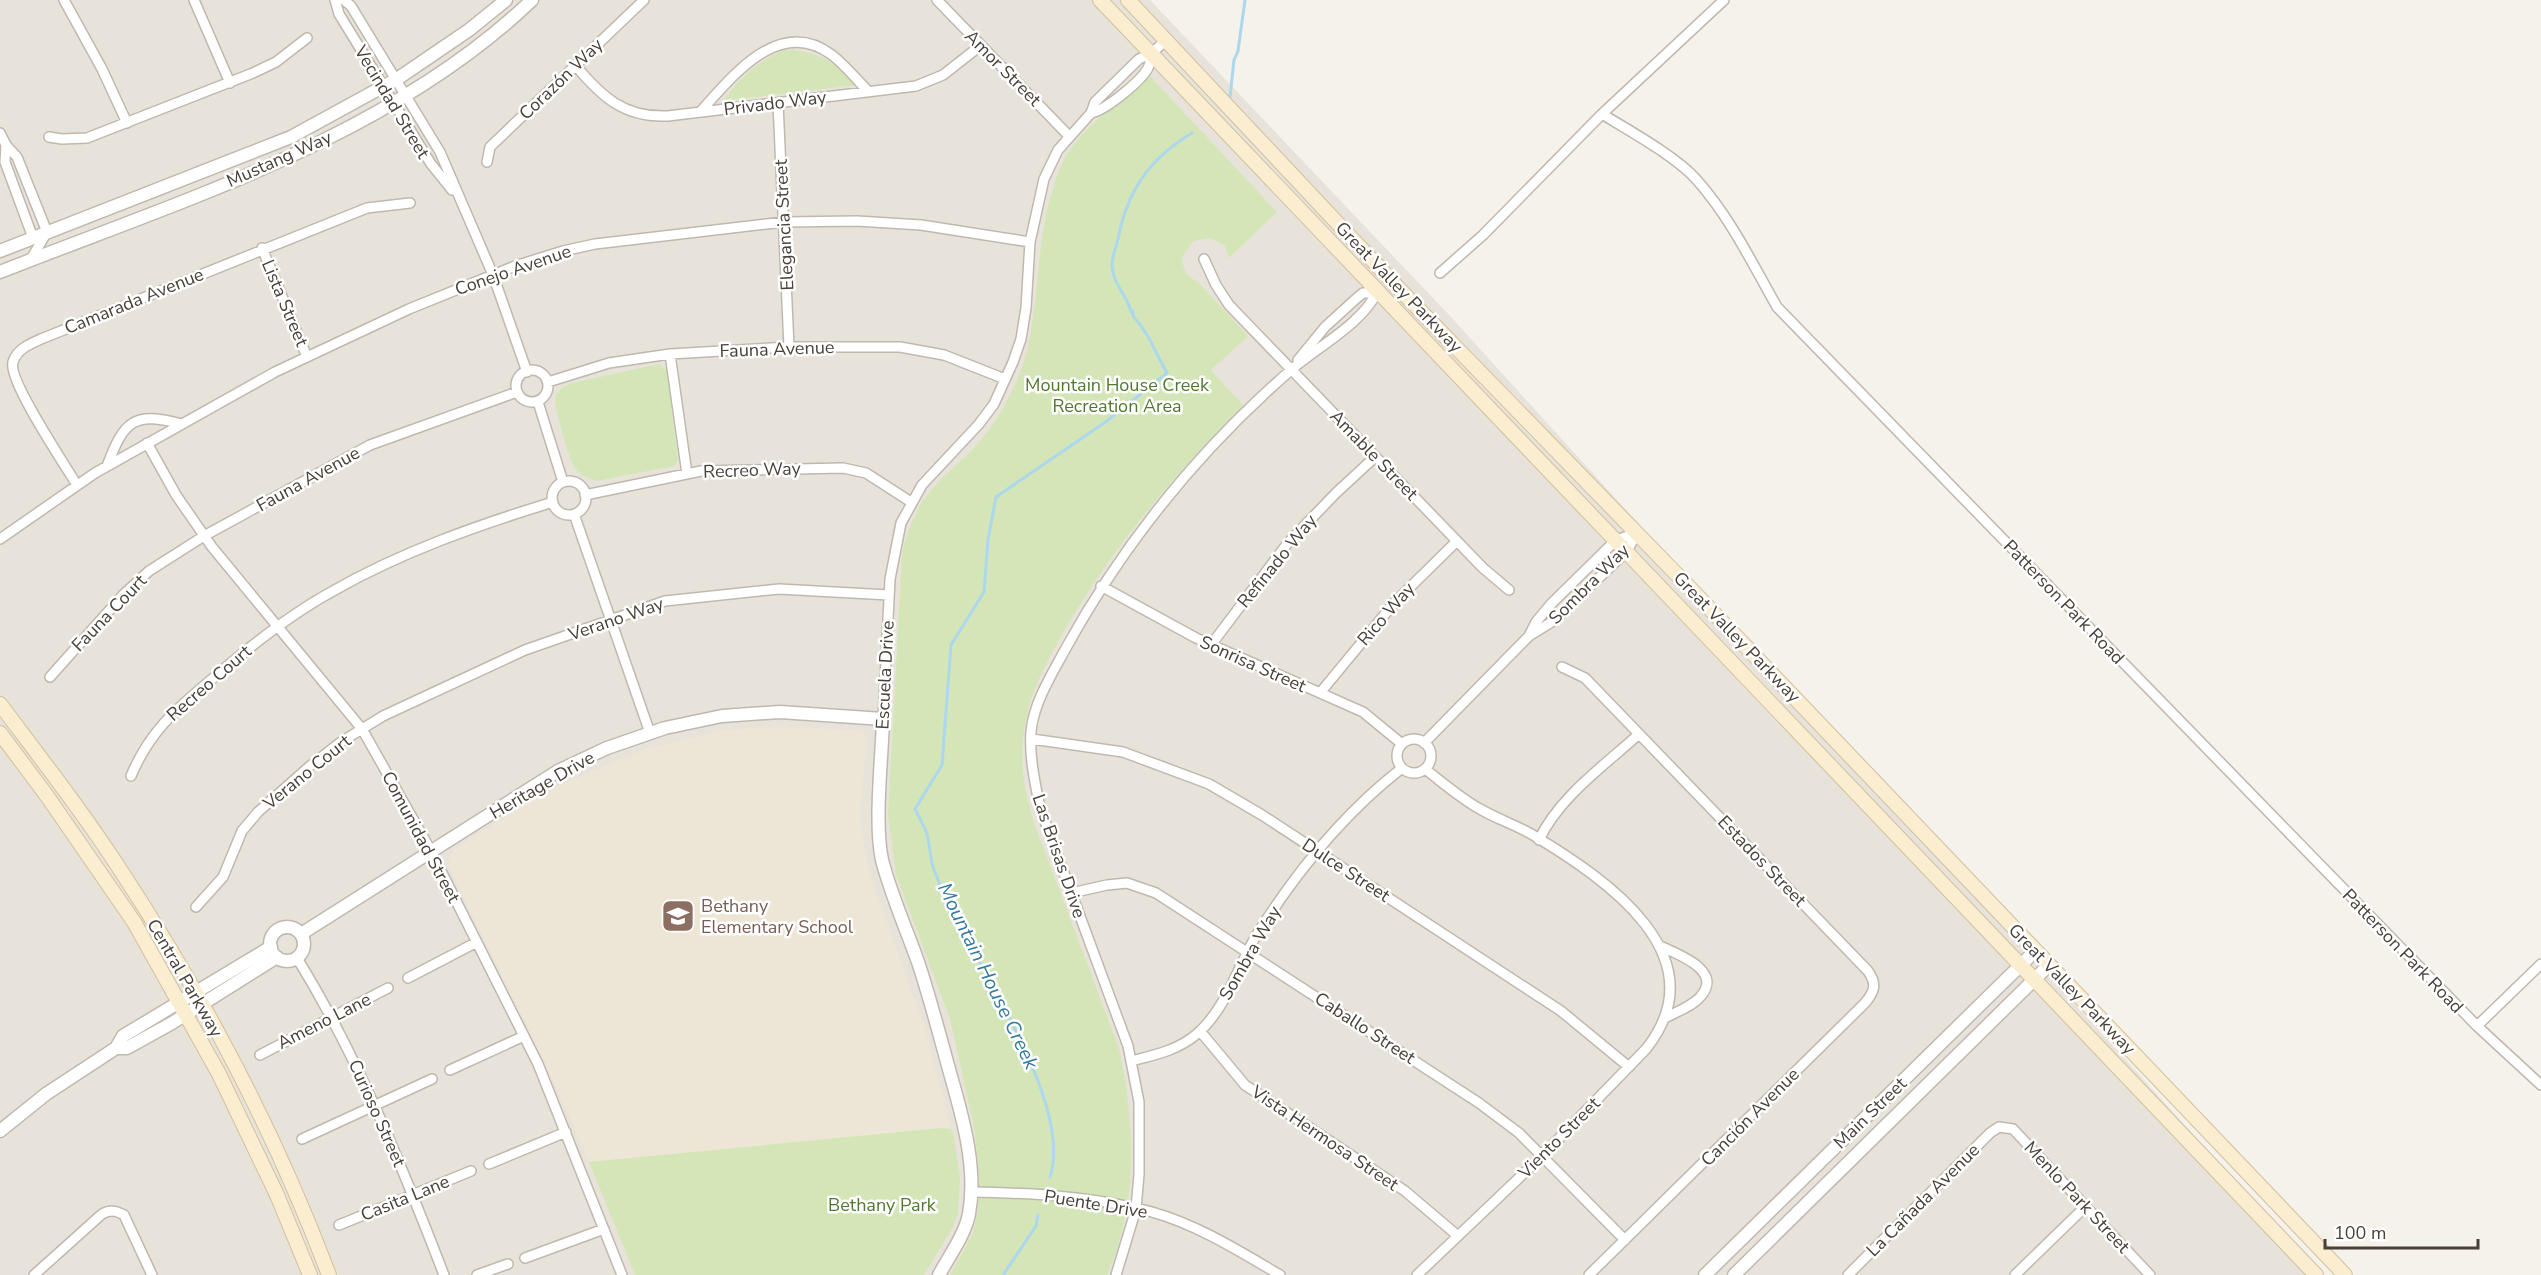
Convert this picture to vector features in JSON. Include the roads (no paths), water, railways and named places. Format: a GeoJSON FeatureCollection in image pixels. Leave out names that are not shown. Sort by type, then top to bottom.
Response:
{"type":"FeatureCollection","features":[{"type":"Feature","properties":{"kind":"main road","name":"Great Valley Parkway"},"geometry":{"type":"LineString","coordinates":[[1100,0],[2316,1275]]}},
{"type":"Feature","properties":{"kind":"main road","name":"Great Valley Parkway"},"geometry":{"type":"LineString","coordinates":[[1128,0],[1405,295],[1637,533],[2345,1275]]}},
{"type":"Feature","properties":{"kind":"main road"},"geometry":{"type":"LineString","coordinates":[[1377,291],[1386,290],[1405,295]]}},
{"type":"Feature","properties":{"kind":"main road","name":"Central Parkway"},"geometry":{"type":"LineString","coordinates":[[0,704],[61,785],[123,874],[202,1006],[235,1066],[293,1187],[328,1275]]}},
{"type":"Feature","properties":{"kind":"main road","name":"Central Parkway"},"geometry":{"type":"LineString","coordinates":[[0,733],[47,796],[134,922],[219,1074],[277,1195],[310,1275]]}},
{"type":"Feature","properties":{"kind":"street"},"geometry":{"type":"LineString","coordinates":[[64,0],[102,69],[127,123]]}},
{"type":"Feature","properties":{"kind":"street"},"geometry":{"type":"LineString","coordinates":[[194,0],[230,83]]}},
{"type":"Feature","properties":{"kind":"street","name":"Vecindad Street"},"geometry":{"type":"LineString","coordinates":[[335,0],[339,14],[431,165],[459,199]]}},
{"type":"Feature","properties":{"kind":"street","name":"Vecindad Street"},"geometry":{"type":"LineString","coordinates":[[344,0],[351,6],[440,152],[493,275],[526,372]]}},
{"type":"Feature","properties":{"kind":"street","name":"Mustang Way"},"geometry":{"type":"LineString","coordinates":[[0,251],[291,137],[397,79],[469,30],[506,0]]}},
{"type":"Feature","properties":{"kind":"street","name":"Mustang Way"},"geometry":{"type":"LineString","coordinates":[[0,272],[271,166],[319,144],[393,102],[460,59],[532,0]]}},
{"type":"Feature","properties":{"kind":"street","name":"Corazón Way"},"geometry":{"type":"LineString","coordinates":[[487,162],[490,147],[644,0]]}},
{"type":"Feature","properties":{"kind":"street","name":"Amor Street"},"geometry":{"type":"LineString","coordinates":[[937,0],[1069,136]]}},
{"type":"Feature","properties":{"kind":"street"},"geometry":{"type":"LineString","coordinates":[[1440,273],[1483,235],[1602,114],[1724,0]]}},
{"type":"Feature","properties":{"kind":"street"},"geometry":{"type":"LineString","coordinates":[[49,137],[87,138],[127,123],[230,83],[276,62],[307,38]]}},
{"type":"Feature","properties":{"kind":"street","name":"Escuela Drive"},"geometry":{"type":"LineString","coordinates":[[939,1275],[965,1228],[969,1213],[968,1141],[918,963],[890,888],[881,856],[883,719],[889,595],[894,551],[901,523],[911,502],[922,485],[979,424],[994,404],[1005,379],[1021,339],[1026,308],[1030,242],[1044,179],[1058,150],[1091,113],[1095,102],[1116,80],[1139,58],[1152,53],[1166,40]]}},
{"type":"Feature","properties":{"kind":"street"},"geometry":{"type":"LineString","coordinates":[[700,112],[750,60],[776,46],[787,43],[813,45],[824,50],[868,91]]}},
{"type":"Feature","properties":{"kind":"street","name":"Privado Way"},"geometry":{"type":"LineString","coordinates":[[575,65],[599,92],[611,101],[637,114],[654,117],[778,103],[933,81],[980,46]]}},
{"type":"Feature","properties":{"kind":"street","name":"Escuela Drive"},"geometry":{"type":"LineString","coordinates":[[1091,113],[1102,111],[1148,68],[1152,53]]}},
{"type":"Feature","properties":{"kind":"street","name":"Elegancia Street"},"geometry":{"type":"LineString","coordinates":[[778,103],[789,347]]}},
{"type":"Feature","properties":{"kind":"street","name":"Patterson Park Road"},"geometry":{"type":"LineString","coordinates":[[1602,114],[1650,144],[1695,178],[1730,224],[1777,307],[2477,1026],[2541,1085]]}},
{"type":"Feature","properties":{"kind":"street"},"geometry":{"type":"LineString","coordinates":[[0,133],[6,145],[17,157],[46,233],[31,260]]}},
{"type":"Feature","properties":{"kind":"street"},"geometry":{"type":"LineString","coordinates":[[6,145],[5,162],[33,238]]}},
{"type":"Feature","properties":{"kind":"street","name":"Camarada Avenue"},"geometry":{"type":"LineString","coordinates":[[77,485],[22,393],[12,372],[12,363],[17,353],[28,345],[367,207],[410,203]]}},
{"type":"Feature","properties":{"kind":"street","name":"Conejo Avenue"},"geometry":{"type":"LineString","coordinates":[[0,539],[107,466],[275,372],[409,309],[553,254],[595,244],[784,222],[857,221],[921,225],[1030,242]]}},
{"type":"Feature","properties":{"kind":"street","name":"Lista Street"},"geometry":{"type":"LineString","coordinates":[[262,249],[307,357]]}},
{"type":"Feature","properties":{"kind":"street","name":"Amable Street"},"geometry":{"type":"LineString","coordinates":[[1204,259],[1215,285],[1229,305],[1483,568],[1509,590]]}},
{"type":"Feature","properties":{"kind":"street","name":"Las Brisas Drive"},"geometry":{"type":"LineString","coordinates":[[1292,369],[1325,327],[1363,293],[1377,291]]}},
{"type":"Feature","properties":{"kind":"street","name":"Las Brisas Drive"},"geometry":{"type":"LineString","coordinates":[[1116,1275],[1136,1209],[1139,1174],[1139,1102],[1128,1046],[1040,808],[1033,776],[1032,740],[1035,713],[1047,683],[1101,586],[1160,506],[1210,447],[1292,369],[1340,332],[1372,303],[1377,291]]}},
{"type":"Feature","properties":{"kind":"street","name":"Fauna Avenue"},"geometry":{"type":"LineString","coordinates":[[548,382],[609,363],[670,354],[789,347],[900,347],[944,356],[1005,379]]}},
{"type":"Feature","properties":{"kind":"street"},"geometry":{"type":"LineString","coordinates":[[670,354],[687,474]]}},
{"type":"Feature","properties":{"kind":"street"},"geometry":{"type":"LineString","coordinates":[[526,372],[542,374],[548,382],[547,392],[538,402],[523,400],[517,392],[519,377],[526,372]]}},
{"type":"Feature","properties":{"kind":"street","name":"Fauna Avenue"},"geometry":{"type":"LineString","coordinates":[[204,536],[370,445],[517,392]]}},
{"type":"Feature","properties":{"kind":"street"},"geometry":{"type":"LineString","coordinates":[[538,402],[563,482]]}},
{"type":"Feature","properties":{"kind":"street"},"geometry":{"type":"LineString","coordinates":[[107,466],[118,437],[138,420],[156,417],[182,424]]}},
{"type":"Feature","properties":{"kind":"street","name":"Comunidad Street"},"geometry":{"type":"LineString","coordinates":[[147,443],[176,495],[204,536],[276,627],[362,729],[431,852],[538,1064],[622,1275]]}},
{"type":"Feature","properties":{"kind":"street","name":"Refinado Way"},"geometry":{"type":"LineString","coordinates":[[1211,645],[1287,544],[1336,493],[1375,458]]}},
{"type":"Feature","properties":{"kind":"street","name":"Recreo Way"},"geometry":{"type":"LineString","coordinates":[[585,495],[701,471],[843,468],[866,473],[911,502]]}},
{"type":"Feature","properties":{"kind":"street"},"geometry":{"type":"LineString","coordinates":[[563,482],[574,482],[583,489],[585,495],[585,504],[574,514],[564,514],[555,508],[553,502],[553,493],[563,482]]}},
{"type":"Feature","properties":{"kind":"street"},"geometry":{"type":"LineString","coordinates":[[276,627],[334,590],[407,555],[472,528],[553,502]]}},
{"type":"Feature","properties":{"kind":"street"},"geometry":{"type":"LineString","coordinates":[[574,514],[650,734]]}},
{"type":"Feature","properties":{"kind":"street","name":"Sombra Way"},"geometry":{"type":"LineString","coordinates":[[1529,636],[1536,622],[1551,604],[1616,540],[1637,533]]}},
{"type":"Feature","properties":{"kind":"street","name":"Sombra Way"},"geometry":{"type":"LineString","coordinates":[[1424,743],[1529,636],[1555,620],[1627,551],[1637,533]]}},
{"type":"Feature","properties":{"kind":"street","name":"Fauna Court"},"geometry":{"type":"LineString","coordinates":[[50,677],[123,595],[149,572],[204,536]]}},
{"type":"Feature","properties":{"kind":"street","name":"Rico Way"},"geometry":{"type":"LineString","coordinates":[[1320,693],[1395,602],[1457,541]]}},
{"type":"Feature","properties":{"kind":"street","name":"Sonrisa Street"},"geometry":{"type":"LineString","coordinates":[[1101,586],[1211,645],[1363,712],[1402,744]]}},
{"type":"Feature","properties":{"kind":"street","name":"Verano Way"},"geometry":{"type":"LineString","coordinates":[[362,729],[383,716],[525,650],[665,601],[779,589],[889,595]]}},
{"type":"Feature","properties":{"kind":"street","name":"Recreo Court"},"geometry":{"type":"LineString","coordinates":[[131,776],[141,753],[168,716],[276,627]]}},
{"type":"Feature","properties":{"kind":"street","name":"Estados Street"},"geometry":{"type":"LineString","coordinates":[[1562,667],[1585,678],[1868,971],[1875,981],[1874,993]]}},
{"type":"Feature","properties":{"kind":"street","name":"Heritage Drive"},"geometry":{"type":"LineString","coordinates":[[301,934],[558,771],[607,748],[650,734],[722,716],[780,712],[883,719]]}},
{"type":"Feature","properties":{"kind":"street","name":"Verano Court"},"geometry":{"type":"LineString","coordinates":[[196,907],[223,877],[242,831],[258,812],[310,766],[362,729]]}},
{"type":"Feature","properties":{"kind":"street"},"geometry":{"type":"LineString","coordinates":[[1539,840],[1554,814],[1640,734]]}},
{"type":"Feature","properties":{"kind":"street"},"geometry":{"type":"LineString","coordinates":[[1415,739],[1424,743],[1431,756],[1425,769],[1412,773],[1402,768],[1397,755],[1402,744],[1415,739]]}},
{"type":"Feature","properties":{"kind":"street","name":"Dulce Street"},"geometry":{"type":"LineString","coordinates":[[1032,740],[1123,752],[1200,780],[1262,815],[1561,1011],[1629,1067]]}},
{"type":"Feature","properties":{"kind":"street","name":"Sombra Way"},"geometry":{"type":"LineString","coordinates":[[1131,1061],[1174,1048],[1200,1031],[1216,1012],[1276,905],[1317,851],[1352,811],[1402,768]]}},
{"type":"Feature","properties":{"kind":"street"},"geometry":{"type":"LineString","coordinates":[[1425,769],[1479,809],[1539,840],[1589,872],[1633,909],[1660,946],[1695,962],[1706,977],[1706,986],[1701,997],[1665,1018]]}},
{"type":"Feature","properties":{"kind":"street","name":"Caballo Street"},"geometry":{"type":"LineString","coordinates":[[1071,893],[1127,883],[1156,893],[1479,1103],[1519,1133],[1625,1240]]}},
{"type":"Feature","properties":{"kind":"street"},"geometry":{"type":"LineString","coordinates":[[292,927],[301,934],[303,949],[297,958],[289,961],[274,952],[272,937],[280,928],[292,927]]}},
{"type":"Feature","properties":{"kind":"street"},"geometry":{"type":"LineString","coordinates":[[408,978],[477,942]]}},
{"type":"Feature","properties":{"kind":"street","name":"Viento Street"},"geometry":{"type":"LineString","coordinates":[[1417,1275],[1542,1156],[1659,1034],[1669,1007],[1672,981],[1660,946]]}},
{"type":"Feature","properties":{"kind":"street","name":"Main Street"},"geometry":{"type":"LineString","coordinates":[[1705,1275],[2035,951]]}},
{"type":"Feature","properties":{"kind":"street"},"geometry":{"type":"LineString","coordinates":[[0,1131],[46,1094],[116,1048],[123,1036],[274,952]]}},
{"type":"Feature","properties":{"kind":"street"},"geometry":{"type":"LineString","coordinates":[[116,1048],[127,1048],[202,1006],[274,952]]}},
{"type":"Feature","properties":{"kind":"street","name":"Curioso Street"},"geometry":{"type":"LineString","coordinates":[[297,958],[332,1017],[374,1105],[413,1194],[444,1275]]}},
{"type":"Feature","properties":{"kind":"street"},"geometry":{"type":"LineString","coordinates":[[2477,1026],[2541,964]]}},
{"type":"Feature","properties":{"kind":"street","name":"Main Street"},"geometry":{"type":"LineString","coordinates":[[1734,1275],[2049,966]]}},
{"type":"Feature","properties":{"kind":"street","name":"Ameno Lane"},"geometry":{"type":"LineString","coordinates":[[260,1054],[388,988]]}},
{"type":"Feature","properties":{"kind":"street","name":"Canción Avenue"},"geometry":{"type":"LineString","coordinates":[[1589,1275],[1874,993]]}},
{"type":"Feature","properties":{"kind":"street","name":"Vista Hermosa Street"},"geometry":{"type":"LineString","coordinates":[[1200,1031],[1245,1085],[1405,1191],[1434,1213],[1458,1236]]}},
{"type":"Feature","properties":{"kind":"street"},"geometry":{"type":"LineString","coordinates":[[450,1070],[524,1036]]}},
{"type":"Feature","properties":{"kind":"street"},"geometry":{"type":"LineString","coordinates":[[302,1139],[432,1079]]}},
{"type":"Feature","properties":{"kind":"street","name":"Menlo Park Street"},"geometry":{"type":"LineString","coordinates":[[1999,1127],[2013,1129],[2150,1275]]}},
{"type":"Feature","properties":{"kind":"street","name":"La Cañada Avenue"},"geometry":{"type":"LineString","coordinates":[[1854,1273],[1990,1133],[1999,1127]]}},
{"type":"Feature","properties":{"kind":"street"},"geometry":{"type":"LineString","coordinates":[[489,1164],[566,1132]]}},
{"type":"Feature","properties":{"kind":"street","name":"Casita Lane"},"geometry":{"type":"LineString","coordinates":[[339,1225],[471,1171]]}},
{"type":"Feature","properties":{"kind":"street","name":"Puente Drive"},"geometry":{"type":"LineString","coordinates":[[970,1192],[1095,1200],[1136,1209],[1191,1227],[1266,1271],[1280,1275]]}},
{"type":"Feature","properties":{"kind":"street"},"geometry":{"type":"LineString","coordinates":[[2015,1275],[2085,1207]]}},
{"type":"Feature","properties":{"kind":"street"},"geometry":{"type":"LineString","coordinates":[[34,1275],[109,1210],[124,1215],[152,1275]]}},
{"type":"Feature","properties":{"kind":"street"},"geometry":{"type":"LineString","coordinates":[[525,1258],[604,1229]]}},
{"type":"Feature","properties":{"kind":"street"},"geometry":{"type":"LineString","coordinates":[[477,1275],[508,1264]]}},
{"type":"Feature","properties":{"kind":"waterway","name":"Mountain House Creek"},"geometry":{"type":"LineString","coordinates":[[1230,97],[1245,0]]}},
{"type":"Feature","properties":{"kind":"waterway","name":"Mountain House Creek"},"geometry":{"type":"LineString","coordinates":[[1050,1177],[1054,1149],[1049,1116],[1038,1081],[1022,1044],[941,887],[933,866],[927,834],[915,809],[942,765],[951,645],[984,592],[988,540],[996,497],[1107,421],[1167,373],[1148,336],[1133,316],[1133,311],[1131,312],[1115,278],[1112,263],[1122,222],[1134,191],[1164,153],[1192,133]]}},
{"type":"Feature","properties":{"kind":"waterway","name":"Mountain House Creek"},"geometry":{"type":"LineString","coordinates":[[1003,1275],[1036,1226],[1038,1215]]}},
{"type":"Feature","properties":{"kind":"place","name":"Bethany Elementary School"},"geometry":{"type":"Point","coordinates":[678,916]}},
{"type":"Feature","properties":{"kind":"park label","name":"Mountain House Creek Recreation Area"},"geometry":{"type":"Point","coordinates":[1117,395]}},
{"type":"Feature","properties":{"kind":"park label","name":"Bethany Park"},"geometry":{"type":"Point","coordinates":[882,1205]}}]}
